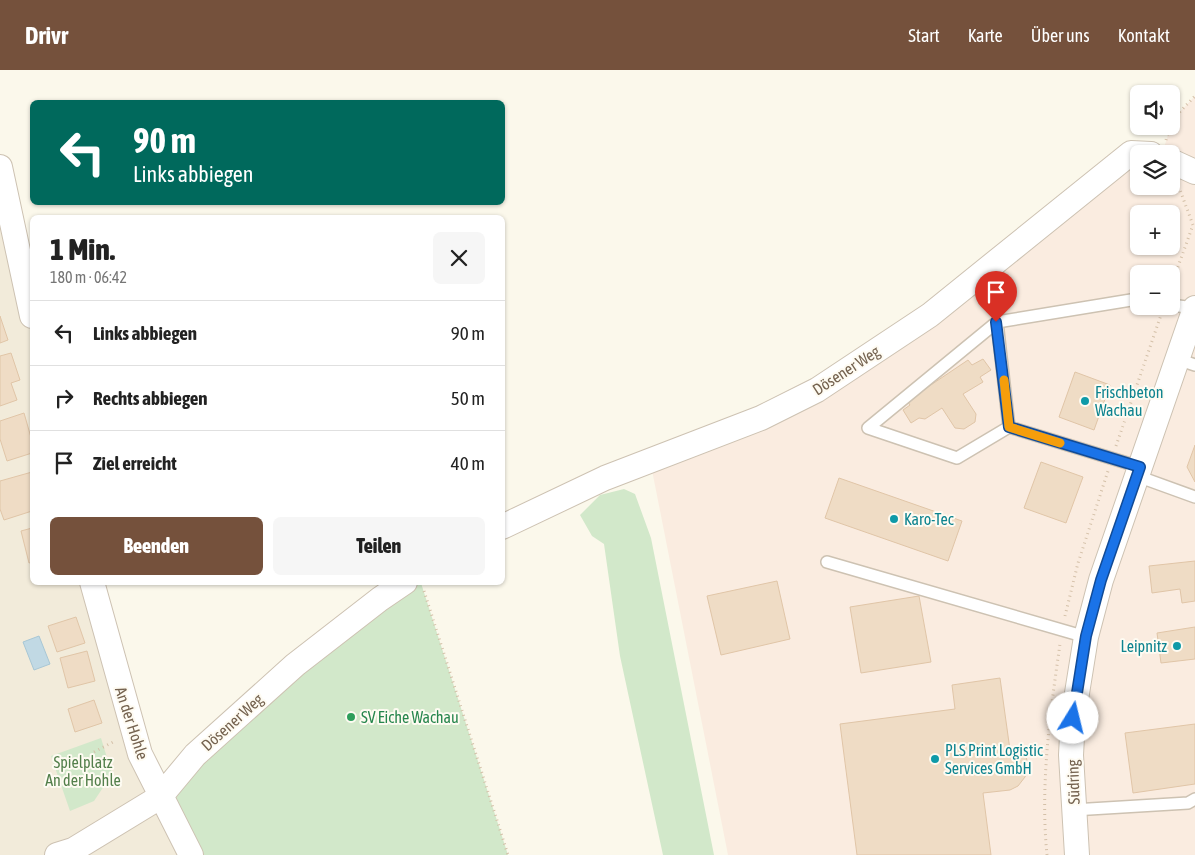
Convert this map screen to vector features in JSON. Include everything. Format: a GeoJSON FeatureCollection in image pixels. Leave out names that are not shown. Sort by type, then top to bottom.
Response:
{"type":"FeatureCollection","features":[{"type":"Feature","properties":{"kind":"street","name":"Dösener Weg"},"geometry":{"type":"LineString","coordinates":[[505,526],[604,478],[761,418],[817,390],[930,315],[1130,154]]}},
{"type":"Feature","properties":{"kind":"street"},"geometry":{"type":"LineString","coordinates":[[1180,165],[1195,172]]}},
{"type":"Feature","properties":{"kind":"street"},"geometry":{"type":"LineString","coordinates":[[0,167],[30,307]]}},
{"type":"Feature","properties":{"kind":"street","name":"Südring"},"geometry":{"type":"LineString","coordinates":[[1077,855],[1073,810],[1073,718],[1086,636],[1101,580],[1138,472],[1186,362],[1195,308]]}},
{"type":"Feature","properties":{"kind":"street","name":"An der Hohle"},"geometry":{"type":"LineString","coordinates":[[93,585],[140,754],[160,797],[191,855]]}},
{"type":"Feature","properties":{"kind":"street","name":"Dösener Weg"},"geometry":{"type":"LineString","coordinates":[[57,855],[73,850],[160,797],[195,755],[295,665],[401,585]]}},
{"type":"Feature","properties":{"kind":"lane"},"geometry":{"type":"LineString","coordinates":[[1009,427],[957,458],[868,428],[996,322],[1130,300]]}},
{"type":"Feature","properties":{"kind":"lane"},"geometry":{"type":"LineString","coordinates":[[1180,306],[1195,308]]}},
{"type":"Feature","properties":{"kind":"lane"},"geometry":{"type":"LineString","coordinates":[[996,322],[1009,427]]}},
{"type":"Feature","properties":{"kind":"lane"},"geometry":{"type":"LineString","coordinates":[[1009,427],[1138,472],[1195,497]]}},
{"type":"Feature","properties":{"kind":"lane"},"geometry":{"type":"LineString","coordinates":[[827,562],[1086,636]]}},
{"type":"Feature","properties":{"kind":"lane"},"geometry":{"type":"LineString","coordinates":[[1073,810],[1188,804],[1195,799]]}},
{"type":"Feature","properties":{"kind":"path"},"geometry":{"type":"LineString","coordinates":[[1180,111],[1195,96]]}},
{"type":"Feature","properties":{"kind":"path"},"geometry":{"type":"LineString","coordinates":[[1178,265],[1192,225],[1180,190]]}},
{"type":"Feature","properties":{"kind":"path"},"geometry":{"type":"LineString","coordinates":[[422,585],[508,855]]}},
{"type":"Feature","properties":{"kind":"shaded area"},"geometry":{"type":"Polygon","coordinates":[[[1195,96],[1195,855],[728,855],[650,460],[817,390],[1130,161],[1130,195],[1180,195],[1180,145],[1165,145],[1168,135],[1180,135],[1180,112],[1195,96]]]}},
{"type":"Feature","properties":{"kind":"shaded area"},"geometry":{"type":"Polygon","coordinates":[[[0,167],[30,307],[30,585],[92,585],[101,620],[191,855],[0,855],[0,167]]]}},
{"type":"Feature","properties":{"kind":"green space"},"geometry":{"type":"Polygon","coordinates":[[[624,489],[635,494],[651,538],[714,855],[663,855],[620,656],[604,544],[592,536],[580,515],[600,495],[624,489]]]}},
{"type":"Feature","properties":{"kind":"green space","name":"SV Eiche Wachau"},"geometry":{"type":"Polygon","coordinates":[[[403,585],[422,585],[508,855],[191,855],[160,797],[403,585]]]}},
{"type":"Feature","properties":{"kind":"green space","name":"Spielplatz An der Hohle"},"geometry":{"type":"Polygon","coordinates":[[[101,738],[112,774],[94,801],[70,811],[51,756],[101,738]]]}},
{"type":"Feature","properties":{"kind":"water"},"geometry":{"type":"Polygon","coordinates":[[[39,636],[50,664],[34,670],[23,642],[39,636]]]}},
{"type":"Feature","properties":{"kind":"building"},"geometry":{"type":"Polygon","coordinates":[[[0,316],[8,340],[0,343],[0,316]]]}},
{"type":"Feature","properties":{"kind":"building"},"geometry":{"type":"Polygon","coordinates":[[[11,353],[20,380],[11,383],[17,400],[0,406],[0,356],[11,353]]]}},
{"type":"Feature","properties":{"kind":"building"},"geometry":{"type":"Polygon","coordinates":[[[983,359],[991,370],[980,377],[983,382],[963,394],[976,414],[975,422],[964,429],[955,428],[942,408],[925,419],[919,418],[911,423],[903,410],[910,405],[907,401],[968,360],[972,365],[983,359]]]}},
{"type":"Feature","properties":{"kind":"building","name":"Frischbeton Wachau"},"geometry":{"type":"Polygon","coordinates":[[[1075,372],[1110,385],[1094,430],[1059,417],[1075,372]]]}},
{"type":"Feature","properties":{"kind":"building"},"geometry":{"type":"Polygon","coordinates":[[[24,413],[30,434],[30,454],[7,461],[0,439],[0,421],[24,413]]]}},
{"type":"Feature","properties":{"kind":"building"},"geometry":{"type":"Polygon","coordinates":[[[1195,445],[1195,482],[1187,467],[1195,445]]]}},
{"type":"Feature","properties":{"kind":"building"},"geometry":{"type":"Polygon","coordinates":[[[1041,462],[1083,477],[1066,523],[1024,508],[1041,462]]]}},
{"type":"Feature","properties":{"kind":"building"},"geometry":{"type":"Polygon","coordinates":[[[30,473],[30,512],[4,520],[0,509],[0,481],[30,473]]]}},
{"type":"Feature","properties":{"kind":"building","name":"Karo-Tec"},"geometry":{"type":"Polygon","coordinates":[[[839,478],[962,521],[948,561],[825,518],[839,478]]]}},
{"type":"Feature","properties":{"kind":"building"},"geometry":{"type":"Polygon","coordinates":[[[30,529],[29,563],[21,531],[30,529]]]}},
{"type":"Feature","properties":{"kind":"building"},"geometry":{"type":"Polygon","coordinates":[[[1195,561],[1195,601],[1182,603],[1180,589],[1152,593],[1149,566],[1195,561]]]}},
{"type":"Feature","properties":{"kind":"building"},"geometry":{"type":"Polygon","coordinates":[[[777,581],[790,639],[721,655],[707,596],[777,581]]]}},
{"type":"Feature","properties":{"kind":"building"},"geometry":{"type":"Polygon","coordinates":[[[919,596],[931,662],[861,673],[850,607],[919,596]]]}},
{"type":"Feature","properties":{"kind":"building"},"geometry":{"type":"Polygon","coordinates":[[[76,617],[85,643],[57,652],[48,626],[76,617]]]}},
{"type":"Feature","properties":{"kind":"building","name":"Leipnitz"},"geometry":{"type":"Polygon","coordinates":[[[1195,627],[1195,659],[1161,663],[1157,633],[1195,627]]]}},
{"type":"Feature","properties":{"kind":"building"},"geometry":{"type":"Polygon","coordinates":[[[87,651],[95,681],[68,688],[60,658],[87,651]]]}},
{"type":"Feature","properties":{"kind":"building","name":"PLS Print Logistic Services GmbH"},"geometry":{"type":"Polygon","coordinates":[[[1000,678],[1010,750],[1025,748],[1028,768],[1025,777],[1018,786],[1010,790],[983,793],[991,855],[857,855],[840,724],[955,709],[952,685],[1000,678]]]}},
{"type":"Feature","properties":{"kind":"building"},"geometry":{"type":"Polygon","coordinates":[[[94,700],[102,723],[75,732],[68,709],[94,700]]]}},
{"type":"Feature","properties":{"kind":"building"},"geometry":{"type":"Polygon","coordinates":[[[1195,724],[1195,784],[1133,793],[1125,733],[1195,724]]]}},
{"type":"Feature","properties":{"kind":"slow traffic"},"geometry":{"type":"LineString","coordinates":[[1004,380],[1009,427],[1060,443]]}},
{"type":"Feature","properties":{"kind":"place","name":"Frischbeton Wachau"},"geometry":{"type":"Point","coordinates":[1085,401]}},
{"type":"Feature","properties":{"kind":"place","name":"Karo-Tec"},"geometry":{"type":"Point","coordinates":[894,519]}},
{"type":"Feature","properties":{"kind":"place","name":"Leipnitz"},"geometry":{"type":"Point","coordinates":[1177,646]}},
{"type":"Feature","properties":{"kind":"place","name":"SV Eiche Wachau"},"geometry":{"type":"Point","coordinates":[351,717]}},
{"type":"Feature","properties":{"kind":"place","name":"PLS Print Logistic Services GmbH"},"geometry":{"type":"Point","coordinates":[935,759]}},
{"type":"Feature","properties":{"kind":"route"},"geometry":{"type":"LineString","coordinates":[[996,322],[1009,427],[1140,467],[1101,580],[1086,636],[1073,718]]}}]}
